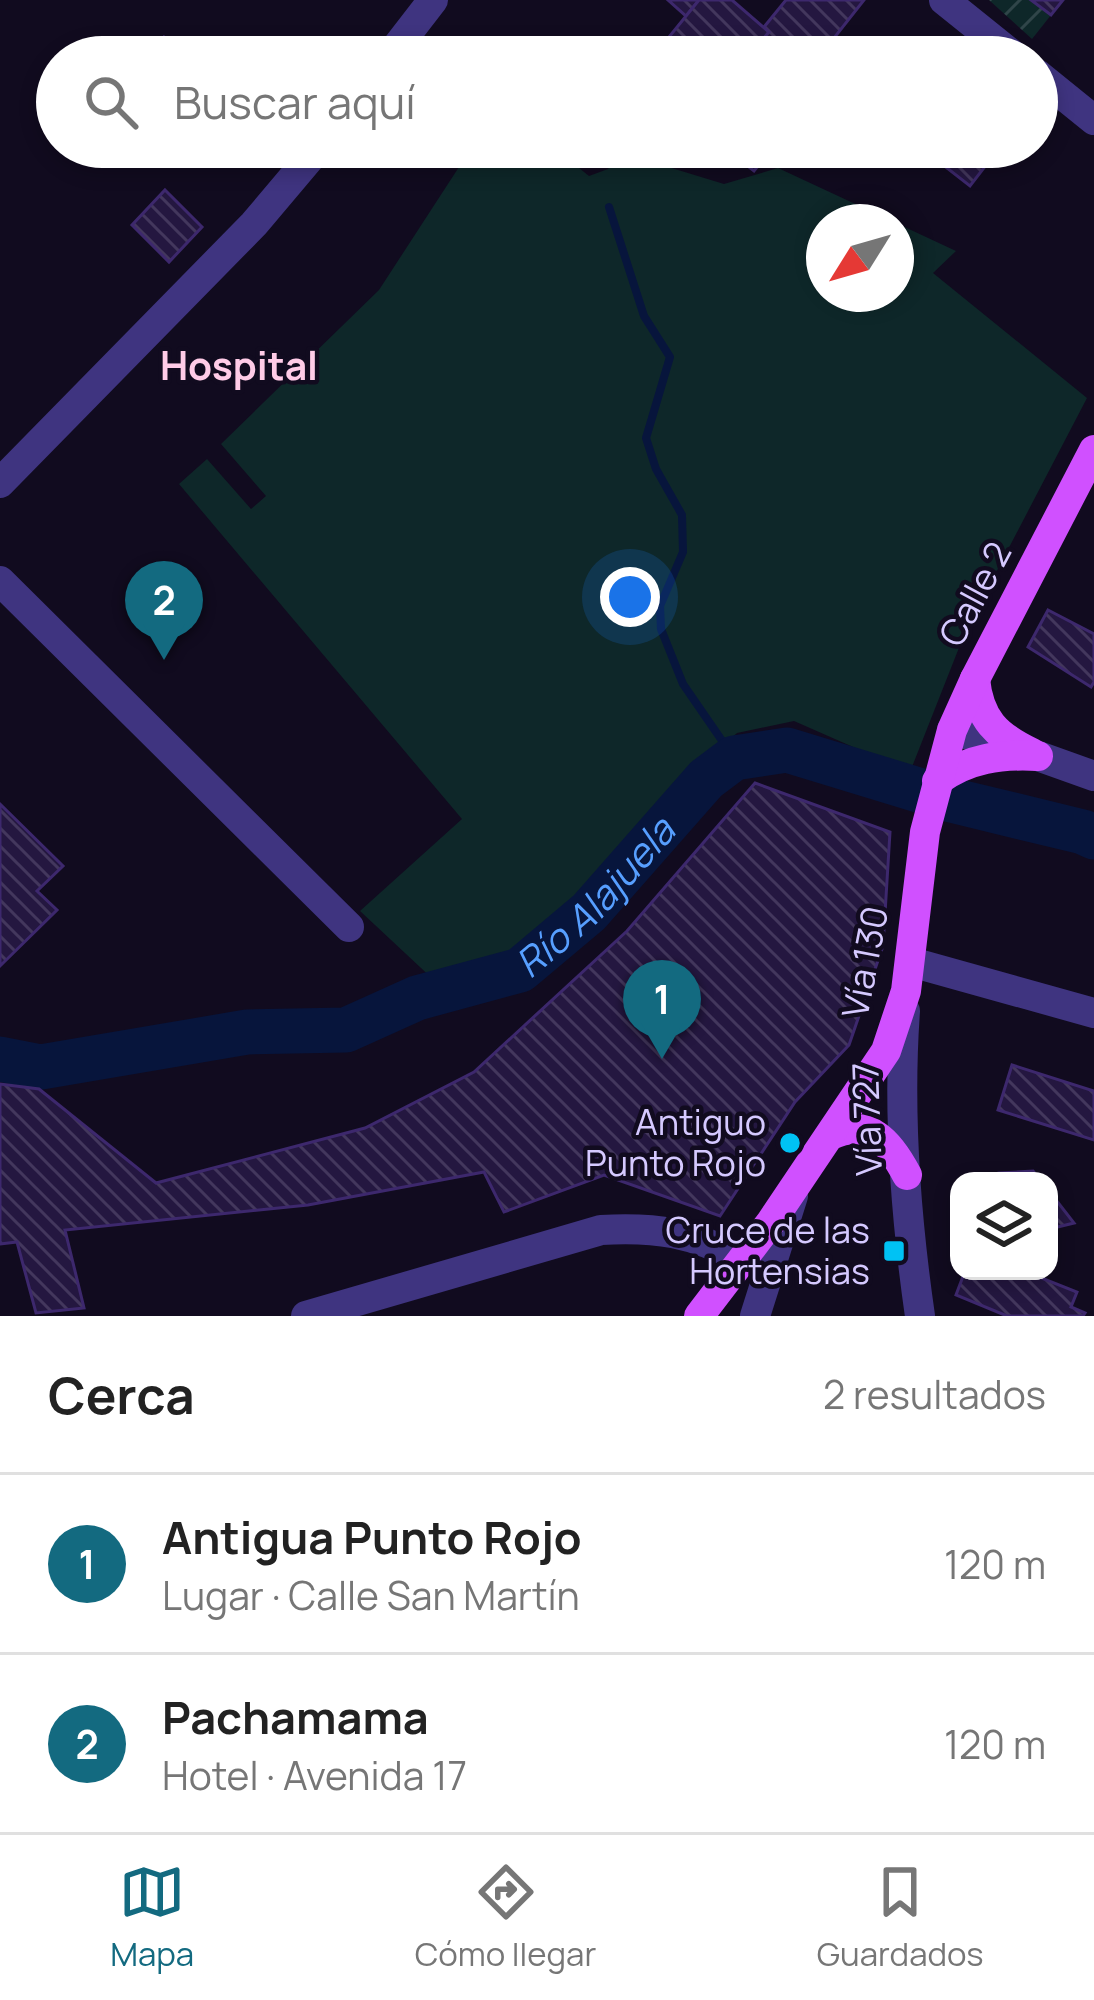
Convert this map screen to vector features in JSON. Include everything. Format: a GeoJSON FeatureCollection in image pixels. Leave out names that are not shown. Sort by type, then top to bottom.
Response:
{"type":"FeatureCollection","features":[{"type":"Feature","properties":{"kind":"main road","name":"Calle 2"},"geometry":{"type":"LineString","coordinates":[[937,781],[974,679],[1094,449]]}},
{"type":"Feature","properties":{"kind":"main road"},"geometry":{"type":"LineString","coordinates":[[974,679],[977,702],[986,719],[1000,734],[1038,756]]}},
{"type":"Feature","properties":{"kind":"main road"},"geometry":{"type":"LineString","coordinates":[[937,781],[980,759],[1038,756]]}},
{"type":"Feature","properties":{"kind":"main road","name":"Vía 130"},"geometry":{"type":"LineString","coordinates":[[699,1316],[886,1051],[908,976],[925,832],[937,781]]}},
{"type":"Feature","properties":{"kind":"main road"},"geometry":{"type":"LineString","coordinates":[[831,1135],[846,1128],[866,1130],[883,1139],[907,1175]]}},
{"type":"Feature","properties":{"kind":"street"},"geometry":{"type":"LineString","coordinates":[[405,36],[433,0]]}},
{"type":"Feature","properties":{"kind":"street"},"geometry":{"type":"LineString","coordinates":[[944,0],[989,36]]}},
{"type":"Feature","properties":{"kind":"street"},"geometry":{"type":"LineString","coordinates":[[1058,91],[1094,120]]}},
{"type":"Feature","properties":{"kind":"street"},"geometry":{"type":"LineString","coordinates":[[0,483],[254,224],[301,168]]}},
{"type":"Feature","properties":{"kind":"street"},"geometry":{"type":"LineString","coordinates":[[0,581],[349,927]]}},
{"type":"Feature","properties":{"kind":"street"},"geometry":{"type":"LineString","coordinates":[[952,730],[1094,776]]}},
{"type":"Feature","properties":{"kind":"street"},"geometry":{"type":"LineString","coordinates":[[908,976],[1094,1013]]}},
{"type":"Feature","properties":{"kind":"street","name":"Vía 727"},"geometry":{"type":"LineString","coordinates":[[908,976],[902,1090],[911,1260],[920,1316]]}},
{"type":"Feature","properties":{"kind":"street"},"geometry":{"type":"LineString","coordinates":[[755,1316],[795,1186]]}},
{"type":"Feature","properties":{"kind":"street"},"geometry":{"type":"LineString","coordinates":[[307,1316],[601,1230],[675,1232],[710,1242],[742,1260]]}},
{"type":"Feature","properties":{"kind":"green space"},"geometry":{"type":"Polygon","coordinates":[[[989,0],[1031,0],[1051,15],[1034,36],[989,0]]]}},
{"type":"Feature","properties":{"kind":"green space"},"geometry":{"type":"Polygon","coordinates":[[[458,168],[579,168],[589,176],[609,168],[672,168],[724,184],[778,168],[855,204],[806,204],[806,312],[914,312],[914,231],[956,251],[933,273],[1087,398],[966,630],[910,772],[794,721],[737,733],[692,773],[587,892],[503,962],[436,982],[360,911],[462,819],[179,484],[207,459],[251,509],[266,496],[221,444],[379,290],[458,168]]]}},
{"type":"Feature","properties":{"kind":"building"},"geometry":{"type":"Polygon","coordinates":[[[668,0],[699,0],[686,16],[668,0]]]}},
{"type":"Feature","properties":{"kind":"building"},"geometry":{"type":"Polygon","coordinates":[[[699,0],[732,0],[769,32],[766,36],[670,36],[699,0]]]}},
{"type":"Feature","properties":{"kind":"building"},"geometry":{"type":"Polygon","coordinates":[[[786,0],[864,0],[836,36],[766,36],[769,32],[764,27],[786,0]]]}},
{"type":"Feature","properties":{"kind":"building"},"geometry":{"type":"Polygon","coordinates":[[[1031,0],[1063,0],[1051,15],[1031,0]]]}},
{"type":"Feature","properties":{"kind":"building"},"geometry":{"type":"Polygon","coordinates":[[[947,168],[984,168],[970,186],[947,168]]]}},
{"type":"Feature","properties":{"kind":"building"},"geometry":{"type":"Polygon","coordinates":[[[165,190],[202,227],[169,262],[132,225],[165,190]]]}},
{"type":"Feature","properties":{"kind":"building"},"geometry":{"type":"Polygon","coordinates":[[[1048,610],[1094,634],[1091,687],[1028,647],[1048,610]]]}},
{"type":"Feature","properties":{"kind":"building"},"geometry":{"type":"Polygon","coordinates":[[[755,783],[890,832],[883,946],[849,1045],[795,1102],[720,1216],[604,1175],[504,1212],[484,1172],[308,1205],[65,1230],[84,1308],[36,1313],[17,1242],[0,1244],[0,1084],[39,1089],[156,1183],[365,1128],[474,1072],[627,931],[755,783]]]}},
{"type":"Feature","properties":{"kind":"building"},"geometry":{"type":"Polygon","coordinates":[[[0,804],[63,866],[37,891],[57,910],[0,966],[0,804]]]}},
{"type":"Feature","properties":{"kind":"building"},"geometry":{"type":"Polygon","coordinates":[[[1012,1065],[1094,1091],[1094,1140],[998,1110],[1012,1065]]]}},
{"type":"Feature","properties":{"kind":"building"},"geometry":{"type":"Polygon","coordinates":[[[1058,1203],[1074,1223],[1058,1227],[1058,1203]]]}},
{"type":"Feature","properties":{"kind":"building"},"geometry":{"type":"Polygon","coordinates":[[[962,1280],[1047,1280],[1077,1292],[1071,1307],[1085,1313],[1007,1316],[956,1295],[962,1280]]]}},
{"type":"Feature","properties":{"kind":"waterway"},"geometry":{"type":"LineString","coordinates":[[609,207],[644,316],[670,357],[646,438],[656,469],[682,515],[683,552],[660,606],[661,629],[683,684],[734,758]]}},
{"type":"Feature","properties":{"kind":"waterway","name":"Río Alajuela"},"geometry":{"type":"LineString","coordinates":[[0,1059],[41,1067],[247,1032],[346,1030],[417,998],[520,970],[589,912],[706,779],[734,758],[787,750],[1094,837]]}},
{"type":"Feature","properties":{"kind":"place","name":"Pachamama"},"geometry":{"type":"Point","coordinates":[164,660]}},
{"type":"Feature","properties":{"kind":"place","name":"Antigua Punto Rojo"},"geometry":{"type":"Point","coordinates":[662,1059]}},
{"type":"Feature","properties":{"kind":"place","name":"Antiguo Punto Rojo"},"geometry":{"type":"Point","coordinates":[790,1143]}},
{"type":"Feature","properties":{"kind":"place","name":"Cruce de las Hortensias"},"geometry":{"type":"Point","coordinates":[894,1251]}},
{"type":"Feature","properties":{"kind":"district","name":"Hospital"},"geometry":{"type":"Point","coordinates":[239,366]}}]}
